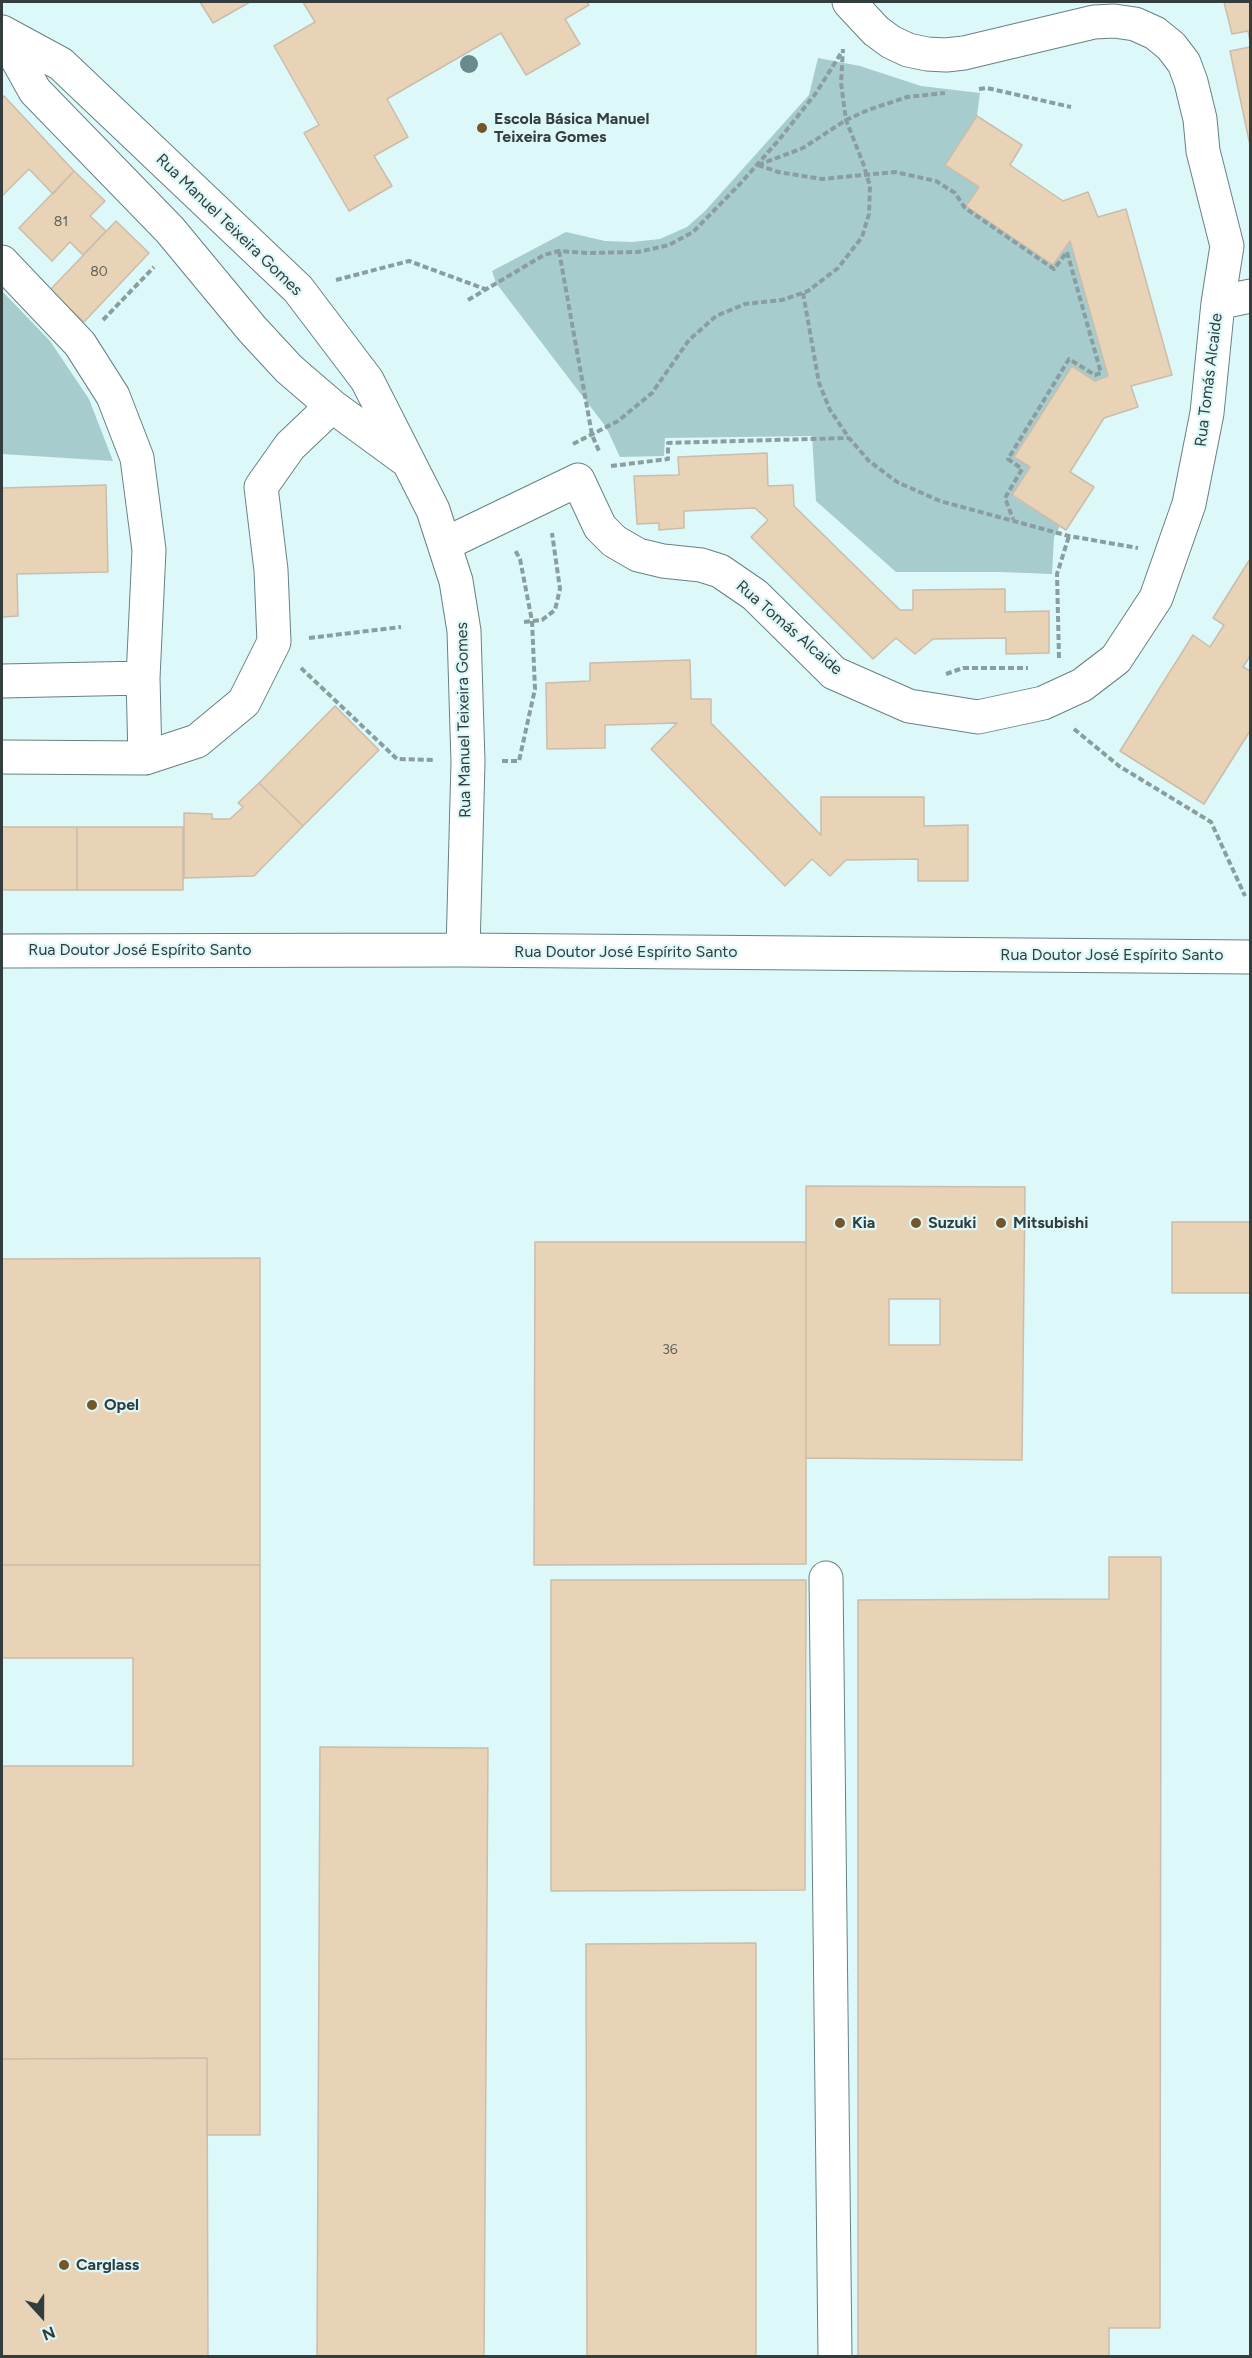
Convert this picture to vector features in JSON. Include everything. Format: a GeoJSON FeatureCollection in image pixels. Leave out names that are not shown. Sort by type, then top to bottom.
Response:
{"type":"FeatureCollection","features":[{"type":"Feature","properties":{"kind":"street","name":"Rua Tomás Alcaide"},"geometry":{"type":"LineString","coordinates":[[445,544],[578,480],[600,527],[614,541],[638,555],[663,561],[701,565],[720,571],[755,595],[834,672],[909,706],[978,717],[1043,703],[1082,685],[1116,659],[1156,598],[1190,504],[1207,413],[1218,303],[1227,246],[1203,151],[1200,119],[1184,63],[1171,46],[1155,33],[1125,22],[1094,22],[964,53],[936,55],[908,50],[891,42],[859,13]]}},
{"type":"Feature","properties":{"kind":"street","name":"Rua Manuel Teixeira Gomes"},"geometry":{"type":"LineString","coordinates":[[2,32],[35,91],[170,230],[252,329],[289,369],[332,406],[409,462]]}},
{"type":"Feature","properties":{"kind":"street","name":"Rua Manuel Teixeira Gomes"},"geometry":{"type":"LineString","coordinates":[[2,32],[61,64],[298,289],[367,380],[409,462],[433,510],[445,544],[456,580],[464,631],[468,762],[463,951]]}},
{"type":"Feature","properties":{"kind":"street"},"geometry":{"type":"LineString","coordinates":[[2,262],[80,344],[113,396],[137,458],[149,550],[143,678],[145,758]]}},
{"type":"Feature","properties":{"kind":"street","name":"Rua Tomás Alcaide"},"geometry":{"type":"LineString","coordinates":[[1218,303],[1251,296]]}},
{"type":"Feature","properties":{"kind":"street"},"geometry":{"type":"LineString","coordinates":[[2,757],[145,758],[197,741],[244,702],[274,642],[271,570],[261,487],[290,446],[332,406]]}},
{"type":"Feature","properties":{"kind":"street"},"geometry":{"type":"LineString","coordinates":[[2,681],[143,678]]}},
{"type":"Feature","properties":{"kind":"street","name":"Rua Doutor José Espírito Santo"},"geometry":{"type":"LineString","coordinates":[[2,951],[463,951],[1251,957]]}},
{"type":"Feature","properties":{"kind":"street"},"geometry":{"type":"LineString","coordinates":[[826,1578],[836,2356]]}},
{"type":"Feature","properties":{"kind":"path"},"geometry":{"type":"LineString","coordinates":[[468,300],[544,255],[559,251],[638,252],[669,244],[693,232],[758,165],[816,93],[843,50],[859,13]]}},
{"type":"Feature","properties":{"kind":"path"},"geometry":{"type":"LineString","coordinates":[[565,448],[618,422],[652,393],[689,340],[716,316],[745,303],[783,300],[804,293],[838,268],[862,237],[869,214],[870,186],[846,120],[841,83],[843,50]]}},
{"type":"Feature","properties":{"kind":"path"},"geometry":{"type":"LineString","coordinates":[[977,89],[987,87],[1071,107]]}},
{"type":"Feature","properties":{"kind":"path"},"geometry":{"type":"LineString","coordinates":[[758,165],[803,148],[846,120],[907,97],[948,92]]}},
{"type":"Feature","properties":{"kind":"path"},"geometry":{"type":"LineString","coordinates":[[758,165],[778,172],[822,179],[895,172],[936,181],[955,193],[965,208],[1054,269],[1067,252],[1101,373],[1095,375],[1069,359],[1008,459],[1022,470],[1005,498],[1013,519]]}},
{"type":"Feature","properties":{"kind":"path"},"geometry":{"type":"LineString","coordinates":[[559,251],[592,435],[601,456]]}},
{"type":"Feature","properties":{"kind":"path"},"geometry":{"type":"LineString","coordinates":[[80,344],[160,261]]}},
{"type":"Feature","properties":{"kind":"path"},"geometry":{"type":"LineString","coordinates":[[804,293],[819,383],[830,410],[868,461],[897,482],[940,501],[1069,536],[1172,553]]}},
{"type":"Feature","properties":{"kind":"path"},"geometry":{"type":"LineString","coordinates":[[606,467],[669,459],[668,443],[849,438]]}},
{"type":"Feature","properties":{"kind":"path"},"geometry":{"type":"LineString","coordinates":[[524,622],[542,620],[555,610],[560,589],[553,533],[543,532]]}},
{"type":"Feature","properties":{"kind":"path"},"geometry":{"type":"LineString","coordinates":[[1053,663],[1059,657],[1057,574],[1069,536]]}},
{"type":"Feature","properties":{"kind":"path"},"geometry":{"type":"LineString","coordinates":[[520,559],[532,621],[535,689]]}},
{"type":"Feature","properties":{"kind":"path"},"geometry":{"type":"LineString","coordinates":[[274,642],[401,627]]}},
{"type":"Feature","properties":{"kind":"path"},"geometry":{"type":"LineString","coordinates":[[274,642],[397,759]]}},
{"type":"Feature","properties":{"kind":"path"},"geometry":{"type":"LineString","coordinates":[[941,676],[963,668],[1032,668]]}},
{"type":"Feature","properties":{"kind":"path"},"geometry":{"type":"LineString","coordinates":[[1043,703],[1119,766],[1211,822],[1245,896]]}},
{"type":"Feature","properties":{"kind":"shaded area"},"geometry":{"type":"Polygon","coordinates":[[[818,58],[860,66],[921,86],[980,93],[977,116],[945,165],[979,187],[966,206],[1053,265],[1070,241],[1108,376],[1095,381],[1072,366],[1015,457],[1030,467],[1012,496],[1060,526],[1054,537],[1052,574],[896,572],[816,501],[812,436],[665,438],[664,456],[620,457],[606,427],[496,283],[492,271],[566,232],[605,241],[632,242],[660,239],[687,227],[705,211],[809,95],[818,58]]]}},
{"type":"Feature","properties":{"kind":"shaded area"},"geometry":{"type":"Polygon","coordinates":[[[2,291],[50,341],[89,399],[113,461],[2,454],[2,291]]]}},
{"type":"Feature","properties":{"kind":"building"},"geometry":{"type":"Polygon","coordinates":[[[200,2],[250,2],[213,23],[200,2]]]}},
{"type":"Feature","properties":{"kind":"building"},"geometry":{"type":"Polygon","coordinates":[[[303,2],[587,2],[589,5],[565,19],[580,44],[526,75],[501,33],[387,99],[408,137],[374,156],[392,186],[349,211],[304,133],[319,125],[274,46],[315,22],[303,2]]]}},
{"type":"Feature","properties":{"kind":"building"},"geometry":{"type":"Polygon","coordinates":[[[1224,2],[1250,2],[1250,41],[1248,31],[1232,34],[1224,2]]]}},
{"type":"Feature","properties":{"kind":"building"},"geometry":{"type":"Polygon","coordinates":[[[1250,47],[1250,145],[1230,51],[1250,47]]]}},
{"type":"Feature","properties":{"kind":"building"},"geometry":{"type":"Polygon","coordinates":[[[4,96],[74,171],[53,194],[29,169],[2,196],[2,98],[4,96]]]}},
{"type":"Feature","properties":{"kind":"building"},"geometry":{"type":"Polygon","coordinates":[[[977,116],[1022,145],[1010,165],[1063,201],[1088,192],[1098,217],[1126,209],[1172,375],[1131,386],[1138,407],[1104,418],[1070,472],[1094,487],[1066,530],[1012,495],[1030,467],[1014,457],[1072,366],[1095,381],[1108,376],[1070,241],[1053,265],[966,206],[979,187],[945,165],[977,116]]]}},
{"type":"Feature","properties":{"kind":"building"},"geometry":{"type":"Polygon","coordinates":[[[74,171],[105,201],[90,216],[106,231],[83,255],[70,242],[52,261],[19,228],[74,171]]]}},
{"type":"Feature","properties":{"kind":"building"},"geometry":{"type":"Polygon","coordinates":[[[116,221],[149,253],[84,322],[50,290],[116,221]]]}},
{"type":"Feature","properties":{"kind":"building"},"geometry":{"type":"Polygon","coordinates":[[[767,453],[768,486],[793,485],[794,506],[900,610],[913,610],[913,590],[1005,589],[1005,612],[1049,611],[1049,653],[1006,654],[1006,638],[933,639],[915,654],[896,638],[873,659],[751,537],[768,520],[755,508],[684,511],[684,528],[659,530],[659,523],[637,524],[634,476],[679,475],[678,457],[767,453]]]}},
{"type":"Feature","properties":{"kind":"building"},"geometry":{"type":"Polygon","coordinates":[[[106,485],[108,572],[17,574],[18,616],[2,617],[2,488],[106,485]]]}},
{"type":"Feature","properties":{"kind":"building"},"geometry":{"type":"Polygon","coordinates":[[[1250,559],[1250,656],[1243,667],[1250,671],[1250,731],[1204,804],[1120,751],[1193,635],[1210,647],[1224,625],[1213,618],[1250,559]]]}},
{"type":"Feature","properties":{"kind":"building"},"geometry":{"type":"Polygon","coordinates":[[[690,660],[691,699],[711,699],[711,723],[821,835],[821,797],[924,797],[924,826],[968,825],[968,881],[918,881],[918,859],[846,860],[830,876],[812,859],[785,886],[651,749],[677,723],[605,725],[605,748],[547,749],[546,683],[590,681],[590,663],[690,660]]]}},
{"type":"Feature","properties":{"kind":"building"},"geometry":{"type":"Polygon","coordinates":[[[335,706],[379,750],[303,826],[259,783],[335,706]]]}},
{"type":"Feature","properties":{"kind":"building"},"geometry":{"type":"Polygon","coordinates":[[[259,783],[303,826],[254,876],[184,878],[184,813],[212,814],[212,819],[230,819],[243,807],[238,803],[259,783]]]}},
{"type":"Feature","properties":{"kind":"building"},"geometry":{"type":"Polygon","coordinates":[[[2,827],[77,827],[77,890],[2,890],[2,827]]]}},
{"type":"Feature","properties":{"kind":"building"},"geometry":{"type":"Polygon","coordinates":[[[77,827],[183,827],[183,890],[77,890],[77,827]]]}},
{"type":"Feature","properties":{"kind":"building"},"geometry":{"type":"Polygon","coordinates":[[[806,1186],[1025,1187],[1022,1460],[806,1458],[806,1186]],[[889,1299],[889,1345],[940,1345],[940,1299],[889,1299]]]}},
{"type":"Feature","properties":{"kind":"building"},"geometry":{"type":"Polygon","coordinates":[[[1172,1222],[1250,1222],[1250,1293],[1172,1293],[1172,1222]]]}},
{"type":"Feature","properties":{"kind":"building"},"geometry":{"type":"Polygon","coordinates":[[[535,1242],[806,1242],[806,1564],[534,1565],[535,1242]]]}},
{"type":"Feature","properties":{"kind":"building"},"geometry":{"type":"Polygon","coordinates":[[[260,1258],[260,1565],[2,1565],[2,1259],[260,1258]]]}},
{"type":"Feature","properties":{"kind":"building"},"geometry":{"type":"Polygon","coordinates":[[[1109,1557],[1161,1557],[1160,2328],[1109,2328],[1109,2356],[858,2356],[858,1600],[1109,1599],[1109,1557]]]}},
{"type":"Feature","properties":{"kind":"building"},"geometry":{"type":"Polygon","coordinates":[[[2,1565],[260,1565],[260,2135],[207,2135],[207,2058],[2,2059],[2,1766],[133,1766],[133,1658],[2,1658],[2,1565]]]}},
{"type":"Feature","properties":{"kind":"building"},"geometry":{"type":"Polygon","coordinates":[[[551,1580],[806,1580],[805,1890],[551,1891],[551,1580]]]}},
{"type":"Feature","properties":{"kind":"building"},"geometry":{"type":"Polygon","coordinates":[[[320,1747],[488,1748],[484,2356],[317,2356],[320,1747]]]}},
{"type":"Feature","properties":{"kind":"building"},"geometry":{"type":"Polygon","coordinates":[[[756,1943],[756,2356],[587,2356],[586,1944],[756,1943]]]}},
{"type":"Feature","properties":{"kind":"building"},"geometry":{"type":"Polygon","coordinates":[[[207,2058],[208,2356],[2,2356],[2,2059],[207,2058]]]}},
{"type":"Feature","properties":{"kind":"place","name":"Escola Básica Manuel Teixeira Gomes"},"geometry":{"type":"Point","coordinates":[482,128]}},
{"type":"Feature","properties":{"kind":"place","name":"Kia"},"geometry":{"type":"Point","coordinates":[840,1223]}},
{"type":"Feature","properties":{"kind":"place","name":"Suzuki"},"geometry":{"type":"Point","coordinates":[916,1223]}},
{"type":"Feature","properties":{"kind":"place","name":"Mitsubishi"},"geometry":{"type":"Point","coordinates":[1001,1223]}},
{"type":"Feature","properties":{"kind":"place","name":"Opel"},"geometry":{"type":"Point","coordinates":[92,1405]}},
{"type":"Feature","properties":{"kind":"place","name":"Carglass"},"geometry":{"type":"Point","coordinates":[64,2265]}}]}
